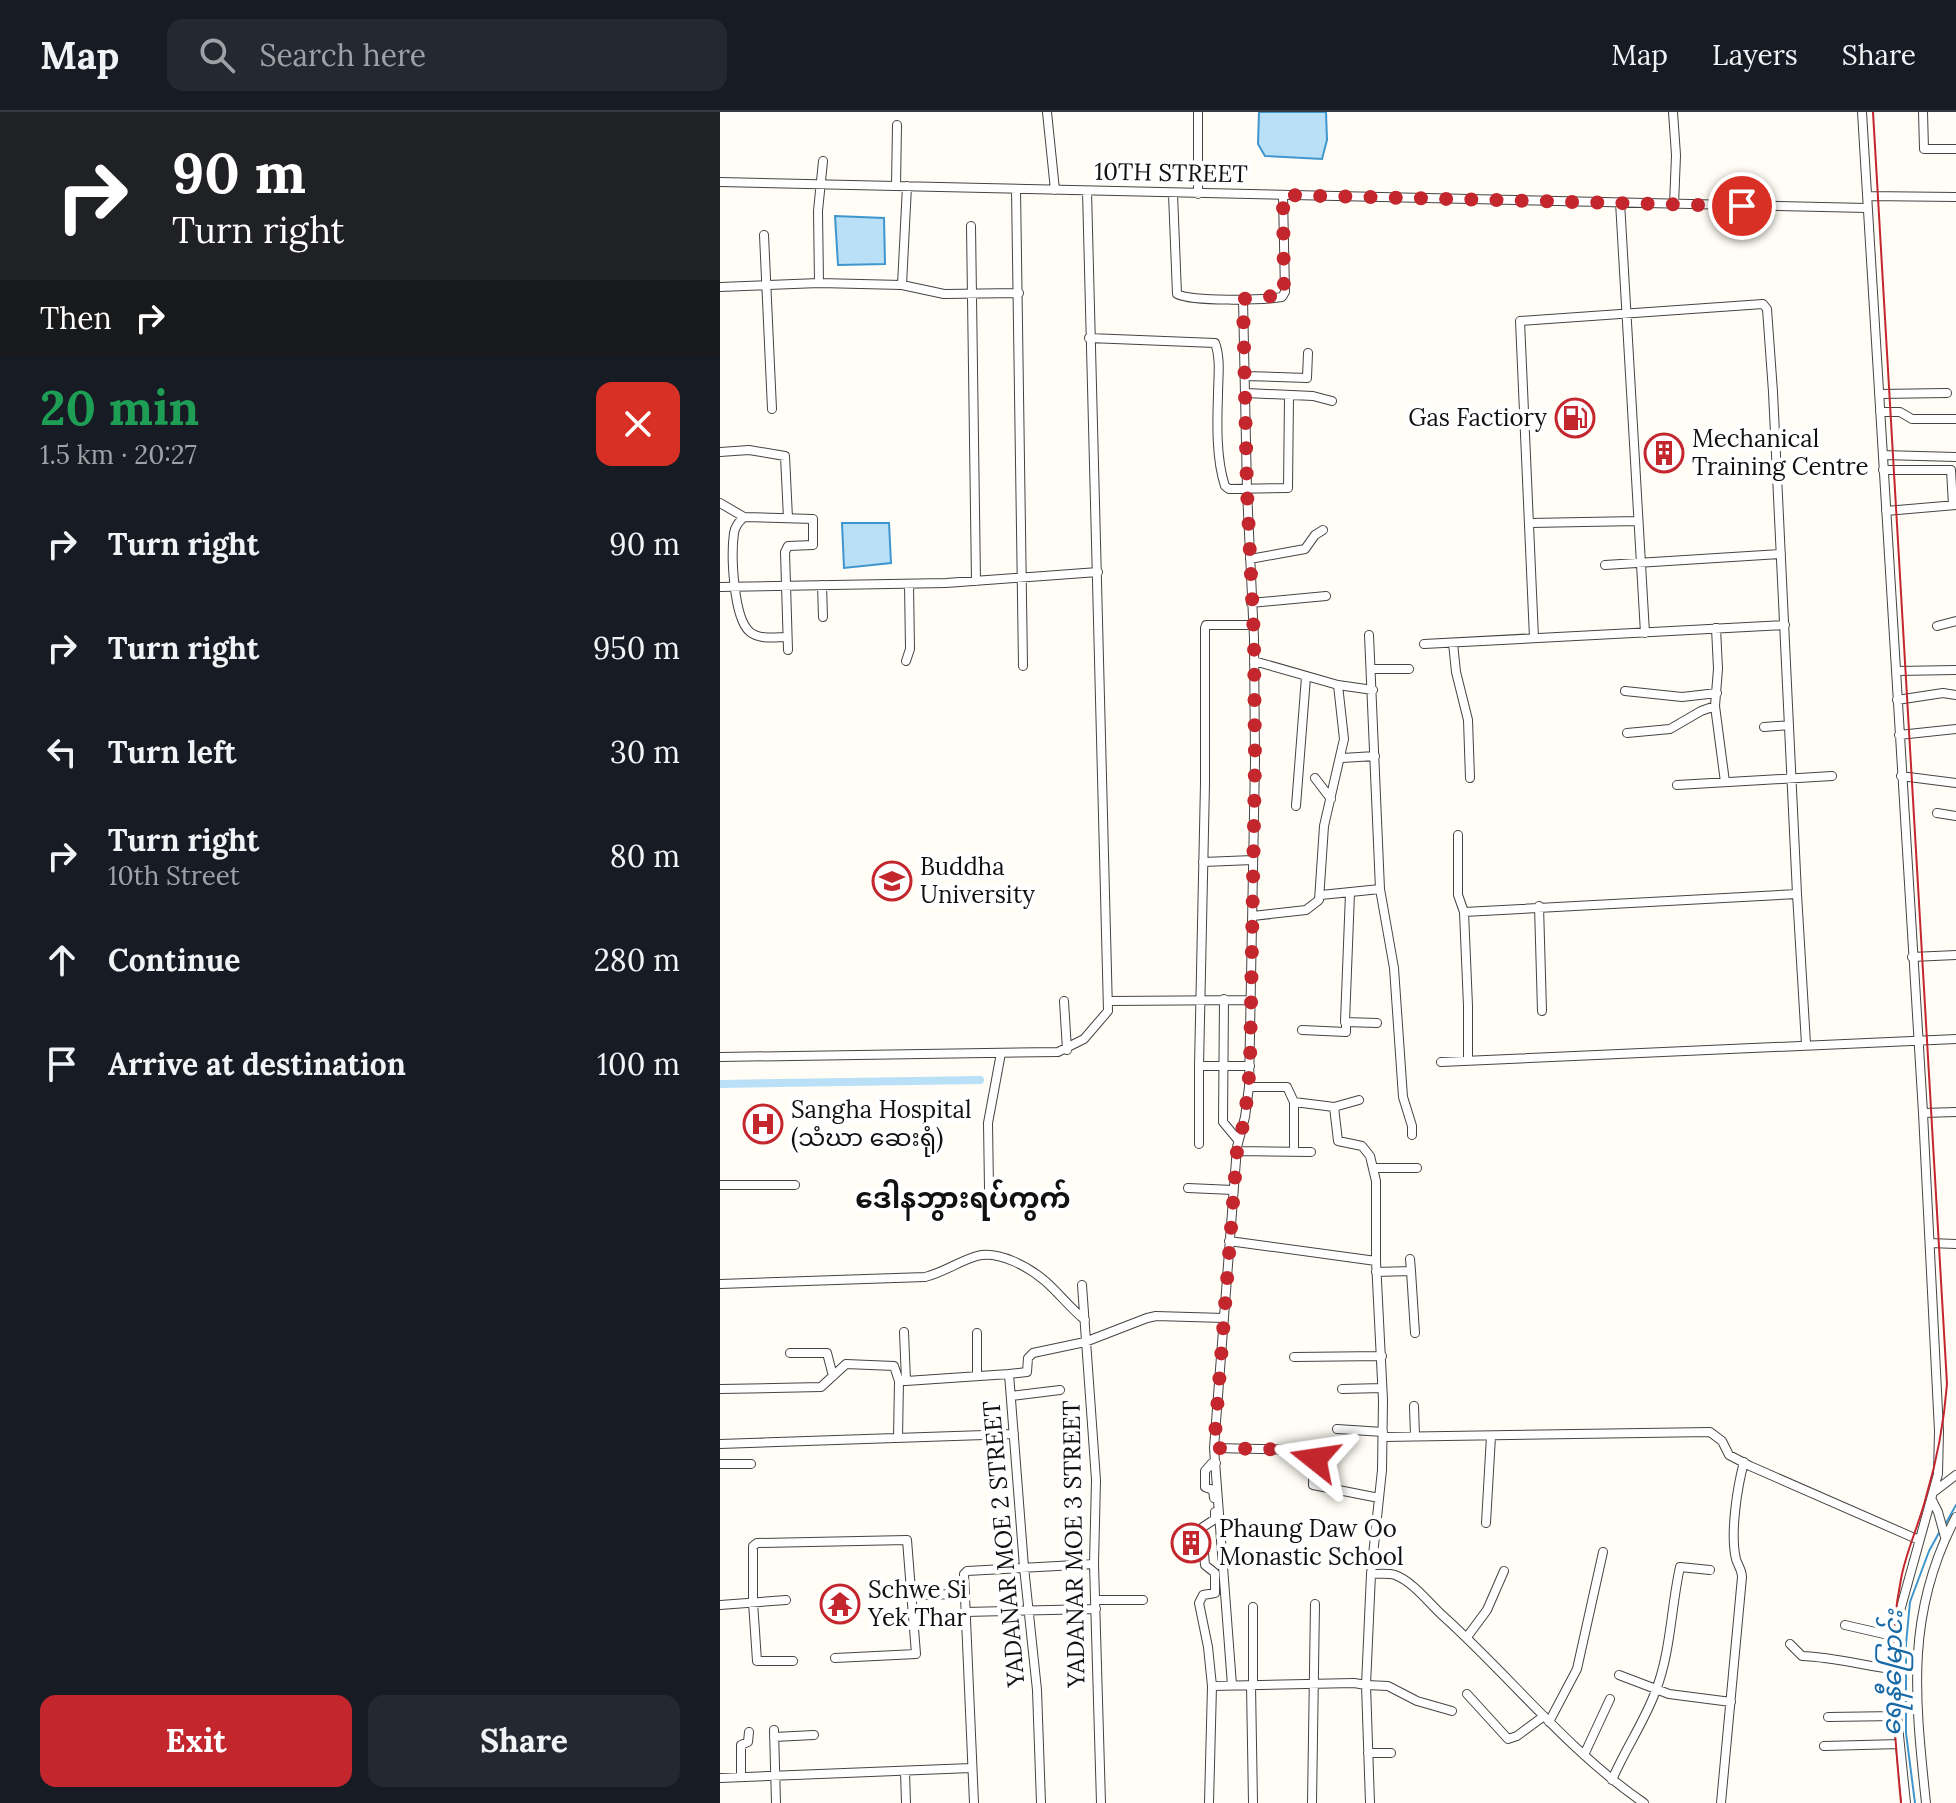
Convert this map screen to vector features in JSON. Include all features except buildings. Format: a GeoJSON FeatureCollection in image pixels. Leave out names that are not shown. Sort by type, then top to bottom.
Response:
{"type":"FeatureCollection","features":[{"type":"Feature","properties":{"kind":"street"},"geometry":{"type":"LineString","coordinates":[[1047,112],[1055,190]]}},
{"type":"Feature","properties":{"kind":"street"},"geometry":{"type":"LineString","coordinates":[[1198,112],[1198,194]]}},
{"type":"Feature","properties":{"kind":"street"},"geometry":{"type":"LineString","coordinates":[[1673,112],[1676,155],[1674,205]]}},
{"type":"Feature","properties":{"kind":"street"},"geometry":{"type":"LineString","coordinates":[[1862,112],[1923,1113],[1939,1431],[1933,1498],[1900,1611],[1897,1637],[1897,1716],[1906,1803]]}},
{"type":"Feature","properties":{"kind":"street"},"geometry":{"type":"LineString","coordinates":[[1923,112],[1924,149],[1956,149]]}},
{"type":"Feature","properties":{"kind":"street"},"geometry":{"type":"LineString","coordinates":[[896,186],[897,125]]}},
{"type":"Feature","properties":{"kind":"street"},"geometry":{"type":"LineString","coordinates":[[819,283],[823,161]]}},
{"type":"Feature","properties":{"kind":"street","name":"10TH STREET"},"geometry":{"type":"LineString","coordinates":[[720,182],[1867,208]]}},
{"type":"Feature","properties":{"kind":"street"},"geometry":{"type":"LineString","coordinates":[[902,285],[907,186]]}},
{"type":"Feature","properties":{"kind":"street"},"geometry":{"type":"LineString","coordinates":[[1016,189],[1023,666]]}},
{"type":"Feature","properties":{"kind":"street"},"geometry":{"type":"LineString","coordinates":[[720,1057],[1067,1050],[1079,1044],[1108,1011],[1087,191]]}},
{"type":"Feature","properties":{"kind":"street"},"geometry":{"type":"LineString","coordinates":[[1173,194],[1177,294],[1243,299],[1284,295],[1283,195]]}},
{"type":"Feature","properties":{"kind":"street"},"geometry":{"type":"LineString","coordinates":[[1867,196],[1956,197]]}},
{"type":"Feature","properties":{"kind":"street"},"geometry":{"type":"LineString","coordinates":[[1620,202],[1645,633]]}},
{"type":"Feature","properties":{"kind":"street"},"geometry":{"type":"LineString","coordinates":[[971,226],[976,581]]}},
{"type":"Feature","properties":{"kind":"street"},"geometry":{"type":"LineString","coordinates":[[764,235],[772,409]]}},
{"type":"Feature","properties":{"kind":"street"},"geometry":{"type":"LineString","coordinates":[[720,287],[819,283],[902,285],[938,294],[1019,293]]}},
{"type":"Feature","properties":{"kind":"street"},"geometry":{"type":"LineString","coordinates":[[1232,1685],[1214,1448],[1233,1190],[1238,1140],[1249,1087],[1252,1000],[1254,661],[1243,299]]}},
{"type":"Feature","properties":{"kind":"street"},"geometry":{"type":"LineString","coordinates":[[1534,638],[1520,321],[1761,303],[1766,307],[1806,1044]]}},
{"type":"Feature","properties":{"kind":"street"},"geometry":{"type":"LineString","coordinates":[[1089,338],[1213,342],[1216,346],[1223,482],[1229,489],[1288,488],[1289,396]]}},
{"type":"Feature","properties":{"kind":"street"},"geometry":{"type":"LineString","coordinates":[[1245,376],[1307,378],[1308,353]]}},
{"type":"Feature","properties":{"kind":"street"},"geometry":{"type":"LineString","coordinates":[[1246,393],[1313,396],[1332,401]]}},
{"type":"Feature","properties":{"kind":"street"},"geometry":{"type":"LineString","coordinates":[[1879,394],[1947,393]]}},
{"type":"Feature","properties":{"kind":"street"},"geometry":{"type":"LineString","coordinates":[[1880,412],[1900,412],[1912,419],[1956,419]]}},
{"type":"Feature","properties":{"kind":"street"},"geometry":{"type":"LineString","coordinates":[[720,452],[749,450],[785,456],[788,518]]}},
{"type":"Feature","properties":{"kind":"street"},"geometry":{"type":"LineString","coordinates":[[1883,455],[1953,457],[1954,505],[1886,511]]}},
{"type":"Feature","properties":{"kind":"street"},"geometry":{"type":"LineString","coordinates":[[1883,470],[1951,470]]}},
{"type":"Feature","properties":{"kind":"street"},"geometry":{"type":"LineString","coordinates":[[720,503],[744,517],[812,517],[813,544],[786,547],[788,650]]}},
{"type":"Feature","properties":{"kind":"street"},"geometry":{"type":"LineString","coordinates":[[744,517],[734,534],[735,586],[739,608],[750,632],[760,637],[787,637]]}},
{"type":"Feature","properties":{"kind":"street"},"geometry":{"type":"LineString","coordinates":[[1530,523],[1638,521]]}},
{"type":"Feature","properties":{"kind":"street"},"geometry":{"type":"LineString","coordinates":[[1250,559],[1305,549],[1323,530]]}},
{"type":"Feature","properties":{"kind":"street"},"geometry":{"type":"LineString","coordinates":[[1605,565],[1781,554]]}},
{"type":"Feature","properties":{"kind":"street"},"geometry":{"type":"LineString","coordinates":[[720,587],[909,584],[1098,572]]}},
{"type":"Feature","properties":{"kind":"street"},"geometry":{"type":"LineString","coordinates":[[906,661],[910,649],[909,584]]}},
{"type":"Feature","properties":{"kind":"street"},"geometry":{"type":"LineString","coordinates":[[822,585],[823,617]]}},
{"type":"Feature","properties":{"kind":"street"},"geometry":{"type":"LineString","coordinates":[[1251,603],[1326,596]]}},
{"type":"Feature","properties":{"kind":"street"},"geometry":{"type":"LineString","coordinates":[[1937,626],[1956,621]]}},
{"type":"Feature","properties":{"kind":"street"},"geometry":{"type":"LineString","coordinates":[[1199,1144],[1205,626],[1253,625]]}},
{"type":"Feature","properties":{"kind":"street"},"geometry":{"type":"LineString","coordinates":[[1424,644],[1785,625]]}},
{"type":"Feature","properties":{"kind":"street"},"geometry":{"type":"LineString","coordinates":[[1716,628],[1715,706],[1725,782]]}},
{"type":"Feature","properties":{"kind":"street"},"geometry":{"type":"LineString","coordinates":[[1369,635],[1380,889],[1394,968],[1403,1097],[1412,1135]]}},
{"type":"Feature","properties":{"kind":"street"},"geometry":{"type":"LineString","coordinates":[[1453,643],[1455,666],[1468,720],[1470,778]]}},
{"type":"Feature","properties":{"kind":"street"},"geometry":{"type":"LineString","coordinates":[[1254,661],[1338,685],[1373,690]]}},
{"type":"Feature","properties":{"kind":"street"},"geometry":{"type":"LineString","coordinates":[[1371,669],[1409,669]]}},
{"type":"Feature","properties":{"kind":"street"},"geometry":{"type":"LineString","coordinates":[[1896,671],[1956,670]]}},
{"type":"Feature","properties":{"kind":"street"},"geometry":{"type":"LineString","coordinates":[[1296,806],[1306,677]]}},
{"type":"Feature","properties":{"kind":"street"},"geometry":{"type":"LineString","coordinates":[[1253,916],[1306,910],[1316,904],[1321,895],[1323,834],[1342,758],[1344,730],[1338,685]]}},
{"type":"Feature","properties":{"kind":"street"},"geometry":{"type":"LineString","coordinates":[[1625,691],[1682,697],[1717,693]]}},
{"type":"Feature","properties":{"kind":"street"},"geometry":{"type":"LineString","coordinates":[[1897,700],[1943,693],[1956,695]]}},
{"type":"Feature","properties":{"kind":"street"},"geometry":{"type":"LineString","coordinates":[[1627,733],[1670,729],[1715,706]]}},
{"type":"Feature","properties":{"kind":"street"},"geometry":{"type":"LineString","coordinates":[[1764,727],[1789,725]]}},
{"type":"Feature","properties":{"kind":"street"},"geometry":{"type":"LineString","coordinates":[[1899,735],[1956,729]]}},
{"type":"Feature","properties":{"kind":"street"},"geometry":{"type":"LineString","coordinates":[[1342,758],[1375,756]]}},
{"type":"Feature","properties":{"kind":"street"},"geometry":{"type":"LineString","coordinates":[[1677,785],[1832,776]]}},
{"type":"Feature","properties":{"kind":"street"},"geometry":{"type":"LineString","coordinates":[[1901,776],[1956,783]]}},
{"type":"Feature","properties":{"kind":"street"},"geometry":{"type":"LineString","coordinates":[[1315,778],[1331,799]]}},
{"type":"Feature","properties":{"kind":"street"},"geometry":{"type":"LineString","coordinates":[[1937,813],[1956,816]]}},
{"type":"Feature","properties":{"kind":"street"},"geometry":{"type":"LineString","coordinates":[[1458,835],[1458,895],[1464,912],[1468,1060]]}},
{"type":"Feature","properties":{"kind":"street"},"geometry":{"type":"LineString","coordinates":[[1203,862],[1253,860]]}},
{"type":"Feature","properties":{"kind":"street"},"geometry":{"type":"LineString","coordinates":[[1321,895],[1380,889]]}},
{"type":"Feature","properties":{"kind":"street"},"geometry":{"type":"LineString","coordinates":[[1302,1030],[1346,1032],[1345,980],[1350,893]]}},
{"type":"Feature","properties":{"kind":"street"},"geometry":{"type":"LineString","coordinates":[[1464,912],[1797,894]]}},
{"type":"Feature","properties":{"kind":"street"},"geometry":{"type":"LineString","coordinates":[[1539,906],[1542,1011]]}},
{"type":"Feature","properties":{"kind":"street"},"geometry":{"type":"LineString","coordinates":[[1912,957],[1956,955]]}},
{"type":"Feature","properties":{"kind":"street"},"geometry":{"type":"LineString","coordinates":[[1224,999],[1223,1122],[1238,1140]]}},
{"type":"Feature","properties":{"kind":"street"},"geometry":{"type":"LineString","coordinates":[[1109,1001],[1252,1000]]}},
{"type":"Feature","properties":{"kind":"street"},"geometry":{"type":"LineString","coordinates":[[1064,1001],[1067,1050]]}},
{"type":"Feature","properties":{"kind":"street"},"geometry":{"type":"LineString","coordinates":[[1346,1023],[1377,1023]]}},
{"type":"Feature","properties":{"kind":"street"},"geometry":{"type":"LineString","coordinates":[[1441,1062],[1956,1039]]}},
{"type":"Feature","properties":{"kind":"street"},"geometry":{"type":"LineString","coordinates":[[989,1189],[988,1123],[1001,1053]]}},
{"type":"Feature","properties":{"kind":"street"},"geometry":{"type":"LineString","coordinates":[[1199,1066],[1250,1066]]}},
{"type":"Feature","properties":{"kind":"street"},"geometry":{"type":"LineString","coordinates":[[1249,1087],[1287,1087],[1294,1102],[1294,1151]]}},
{"type":"Feature","properties":{"kind":"street"},"geometry":{"type":"LineString","coordinates":[[1294,1102],[1334,1107],[1359,1100]]}},
{"type":"Feature","properties":{"kind":"street"},"geometry":{"type":"LineString","coordinates":[[1334,1107],[1338,1141],[1362,1146],[1375,1168],[1383,1434],[1371,1574],[1366,1685],[1370,1803]]}},
{"type":"Feature","properties":{"kind":"street"},"geometry":{"type":"LineString","coordinates":[[1923,1113],[1956,1112]]}},
{"type":"Feature","properties":{"kind":"street"},"geometry":{"type":"LineString","coordinates":[[1237,1151],[1311,1152]]}},
{"type":"Feature","properties":{"kind":"street"},"geometry":{"type":"LineString","coordinates":[[1375,1168],[1417,1168]]}},
{"type":"Feature","properties":{"kind":"street"},"geometry":{"type":"LineString","coordinates":[[720,1185],[795,1185]]}},
{"type":"Feature","properties":{"kind":"street"},"geometry":{"type":"LineString","coordinates":[[1188,1188],[1233,1190]]}},
{"type":"Feature","properties":{"kind":"street"},"geometry":{"type":"LineString","coordinates":[[1229,1241],[1376,1261]]}},
{"type":"Feature","properties":{"kind":"street"},"geometry":{"type":"LineString","coordinates":[[1930,1243],[1956,1244]]}},
{"type":"Feature","properties":{"kind":"street"},"geometry":{"type":"LineString","coordinates":[[720,1284],[925,1277],[942,1273],[979,1255],[990,1254],[1039,1276],[1085,1320]]}},
{"type":"Feature","properties":{"kind":"street"},"geometry":{"type":"LineString","coordinates":[[1410,1259],[1415,1333]]}},
{"type":"Feature","properties":{"kind":"street"},"geometry":{"type":"LineString","coordinates":[[1376,1272],[1411,1271]]}},
{"type":"Feature","properties":{"kind":"street","name":"YADANAR MOE 3 STREET"},"geometry":{"type":"LineString","coordinates":[[1082,1285],[1096,1480],[1094,1564],[1101,1803]]}},
{"type":"Feature","properties":{"kind":"street"},"geometry":{"type":"LineString","coordinates":[[1085,1342],[1156,1316],[1224,1318]]}},
{"type":"Feature","properties":{"kind":"street"},"geometry":{"type":"LineString","coordinates":[[898,1438],[904,1332]]}},
{"type":"Feature","properties":{"kind":"street"},"geometry":{"type":"LineString","coordinates":[[977,1333],[977,1376]]}},
{"type":"Feature","properties":{"kind":"street","name":"YADANAR MOE 2 STREET"},"geometry":{"type":"LineString","coordinates":[[1041,1803],[1037,1690],[1009,1374],[1027,1372],[1028,1358],[1033,1353],[1085,1342]]}},
{"type":"Feature","properties":{"kind":"street"},"geometry":{"type":"LineString","coordinates":[[790,1353],[827,1353],[833,1376]]}},
{"type":"Feature","properties":{"kind":"street"},"geometry":{"type":"LineString","coordinates":[[1294,1357],[1382,1356]]}},
{"type":"Feature","properties":{"kind":"street"},"geometry":{"type":"LineString","coordinates":[[720,1389],[819,1387],[846,1364],[891,1365],[903,1381]]}},
{"type":"Feature","properties":{"kind":"street"},"geometry":{"type":"LineString","coordinates":[[903,1381],[1009,1374]]}},
{"type":"Feature","properties":{"kind":"street"},"geometry":{"type":"LineString","coordinates":[[1342,1389],[1382,1388]]}},
{"type":"Feature","properties":{"kind":"street"},"geometry":{"type":"LineString","coordinates":[[1011,1396],[1060,1390]]}},
{"type":"Feature","properties":{"kind":"street"},"geometry":{"type":"LineString","coordinates":[[1414,1406],[1415,1436]]}},
{"type":"Feature","properties":{"kind":"street"},"geometry":{"type":"LineString","coordinates":[[1337,1429],[1415,1436],[1702,1431],[1718,1436],[1729,1455],[1919,1540]]}},
{"type":"Feature","properties":{"kind":"street"},"geometry":{"type":"LineString","coordinates":[[720,1444],[1014,1434]]}},
{"type":"Feature","properties":{"kind":"street"},"geometry":{"type":"LineString","coordinates":[[1486,1523],[1491,1436]]}},
{"type":"Feature","properties":{"kind":"street"},"geometry":{"type":"LineString","coordinates":[[1214,1448],[1307,1450],[1314,1453],[1313,1485],[1379,1498]]}},
{"type":"Feature","properties":{"kind":"street"},"geometry":{"type":"LineString","coordinates":[[1721,1803],[1742,1573],[1736,1558],[1735,1528],[1744,1462]]}},
{"type":"Feature","properties":{"kind":"street"},"geometry":{"type":"LineString","coordinates":[[1209,1803],[1212,1686],[1199,1603],[1203,1595],[1215,1593],[1215,1573],[1205,1565],[1202,1530],[1215,1519],[1213,1490],[1205,1487],[1205,1471],[1216,1463]]}},
{"type":"Feature","properties":{"kind":"street"},"geometry":{"type":"LineString","coordinates":[[720,1464],[751,1464]]}},
{"type":"Feature","properties":{"kind":"street"},"geometry":{"type":"LineString","coordinates":[[1933,1498],[1956,1475]]}},
{"type":"Feature","properties":{"kind":"street"},"geometry":{"type":"LineString","coordinates":[[1933,1498],[1944,1537]]}},
{"type":"Feature","properties":{"kind":"street"},"geometry":{"type":"LineString","coordinates":[[1926,1803],[1918,1726],[1917,1648],[1929,1580],[1944,1537],[1956,1517]]}},
{"type":"Feature","properties":{"kind":"street"},"geometry":{"type":"LineString","coordinates":[[793,1661],[757,1662],[752,1548],[757,1543],[907,1540],[916,1654],[835,1658]]}},
{"type":"Feature","properties":{"kind":"street"},"geometry":{"type":"LineString","coordinates":[[1467,1694],[1508,1739],[1547,1719],[1577,1669],[1603,1552]]}},
{"type":"Feature","properties":{"kind":"street"},"geometry":{"type":"LineString","coordinates":[[974,1803],[963,1575],[967,1571],[1094,1564]]}},
{"type":"Feature","properties":{"kind":"street"},"geometry":{"type":"LineString","coordinates":[[1612,1780],[1656,1690],[1667,1649],[1680,1567],[1710,1570]]}},
{"type":"Feature","properties":{"kind":"street"},"geometry":{"type":"LineString","coordinates":[[1467,1637],[1487,1610],[1504,1571]]}},
{"type":"Feature","properties":{"kind":"street"},"geometry":{"type":"LineString","coordinates":[[1371,1574],[1391,1574],[1401,1578],[1467,1637],[1584,1755],[1644,1803]]}},
{"type":"Feature","properties":{"kind":"street"},"geometry":{"type":"LineString","coordinates":[[913,1595],[964,1594]]}},
{"type":"Feature","properties":{"kind":"street"},"geometry":{"type":"LineString","coordinates":[[720,1605],[786,1600]]}},
{"type":"Feature","properties":{"kind":"street"},"geometry":{"type":"LineString","coordinates":[[965,1612],[1029,1612],[1143,1600]]}},
{"type":"Feature","properties":{"kind":"street"},"geometry":{"type":"LineString","coordinates":[[1312,1803],[1315,1604]]}},
{"type":"Feature","properties":{"kind":"street"},"geometry":{"type":"LineString","coordinates":[[1253,1607],[1253,1803]]}},
{"type":"Feature","properties":{"kind":"street"},"geometry":{"type":"LineString","coordinates":[[1845,1625],[1897,1637]]}},
{"type":"Feature","properties":{"kind":"street"},"geometry":{"type":"LineString","coordinates":[[1790,1644],[1802,1656],[1834,1658],[1851,1664],[1897,1670]]}},
{"type":"Feature","properties":{"kind":"street"},"geometry":{"type":"LineString","coordinates":[[1619,1675],[1684,1697],[1731,1702]]}},
{"type":"Feature","properties":{"kind":"street"},"geometry":{"type":"LineString","coordinates":[[1212,1686],[1354,1683],[1388,1686],[1417,1701],[1452,1711]]}},
{"type":"Feature","properties":{"kind":"street"},"geometry":{"type":"LineString","coordinates":[[1584,1755],[1610,1699]]}},
{"type":"Feature","properties":{"kind":"street"},"geometry":{"type":"LineString","coordinates":[[1828,1717],[1897,1716]]}},
{"type":"Feature","properties":{"kind":"street"},"geometry":{"type":"LineString","coordinates":[[741,1777],[741,1745],[748,1742],[749,1732]]}},
{"type":"Feature","properties":{"kind":"street"},"geometry":{"type":"LineString","coordinates":[[776,1803],[774,1733],[814,1735]]}},
{"type":"Feature","properties":{"kind":"street"},"geometry":{"type":"LineString","coordinates":[[1824,1746],[1900,1744]]}},
{"type":"Feature","properties":{"kind":"street"},"geometry":{"type":"LineString","coordinates":[[1368,1753],[1391,1753]]}},
{"type":"Feature","properties":{"kind":"street"},"geometry":{"type":"LineString","coordinates":[[720,1778],[971,1768]]}},
{"type":"Feature","properties":{"kind":"street"},"geometry":{"type":"LineString","coordinates":[[905,1771],[906,1803]]}},
{"type":"Feature","properties":{"kind":"water"},"geometry":{"type":"Polygon","coordinates":[[[1259,112],[1326,112],[1327,140],[1322,159],[1265,156],[1258,144],[1259,112]]]}},
{"type":"Feature","properties":{"kind":"water"},"geometry":{"type":"Polygon","coordinates":[[[835,216],[884,218],[885,264],[838,265],[835,216]]]}},
{"type":"Feature","properties":{"kind":"water"},"geometry":{"type":"Polygon","coordinates":[[[842,523],[889,523],[891,563],[844,568],[842,523]]]}},
{"type":"Feature","properties":{"kind":"waterway"},"geometry":{"type":"LineString","coordinates":[[720,1084],[980,1080]]}},
{"type":"Feature","properties":{"kind":"waterway","name":"ရေနီမြောင်း"},"geometry":{"type":"LineString","coordinates":[[1946,1523],[1956,1505]]}},
{"type":"Feature","properties":{"kind":"waterway","name":"ရေနီမြောင်း"},"geometry":{"type":"LineString","coordinates":[[1915,1803],[1906,1733],[1906,1644],[1910,1602],[1940,1531]]}},
{"type":"Feature","properties":{"kind":"railway"},"geometry":{"type":"LineString","coordinates":[[1873,112],[1947,1384],[1937,1455],[1903,1569],[1896,1607],[1893,1691],[1901,1803]]}},
{"type":"Feature","properties":{"kind":"place","name":"Gas Factiory"},"geometry":{"type":"Point","coordinates":[1575,418]}},
{"type":"Feature","properties":{"kind":"place","name":"Mechanical Training Centre"},"geometry":{"type":"Point","coordinates":[1664,453]}},
{"type":"Feature","properties":{"kind":"place","name":"Buddha University"},"geometry":{"type":"Point","coordinates":[892,881]}},
{"type":"Feature","properties":{"kind":"place","name":"Sangha Hospital (သံဃာ ဆေးရုံ)"},"geometry":{"type":"Point","coordinates":[763,1124]}},
{"type":"Feature","properties":{"kind":"place","name":"Phaung Daw Oo Monastic School"},"geometry":{"type":"Point","coordinates":[1191,1543]}},
{"type":"Feature","properties":{"kind":"place","name":"Schwe Si Yek Thar"},"geometry":{"type":"Point","coordinates":[840,1604]}},
{"type":"Feature","properties":{"kind":"district","name":"ဒေါနဘွားရပ်ကွက်"},"geometry":{"type":"Point","coordinates":[963,1198]}},
{"type":"Feature","properties":{"kind":"route"},"geometry":{"type":"LineString","coordinates":[[1315,1459],[1314,1453],[1307,1450],[1214,1448],[1238,1140],[1249,1087],[1253,980],[1254,638],[1243,299],[1284,295],[1283,195],[1742,206]]}}]}
